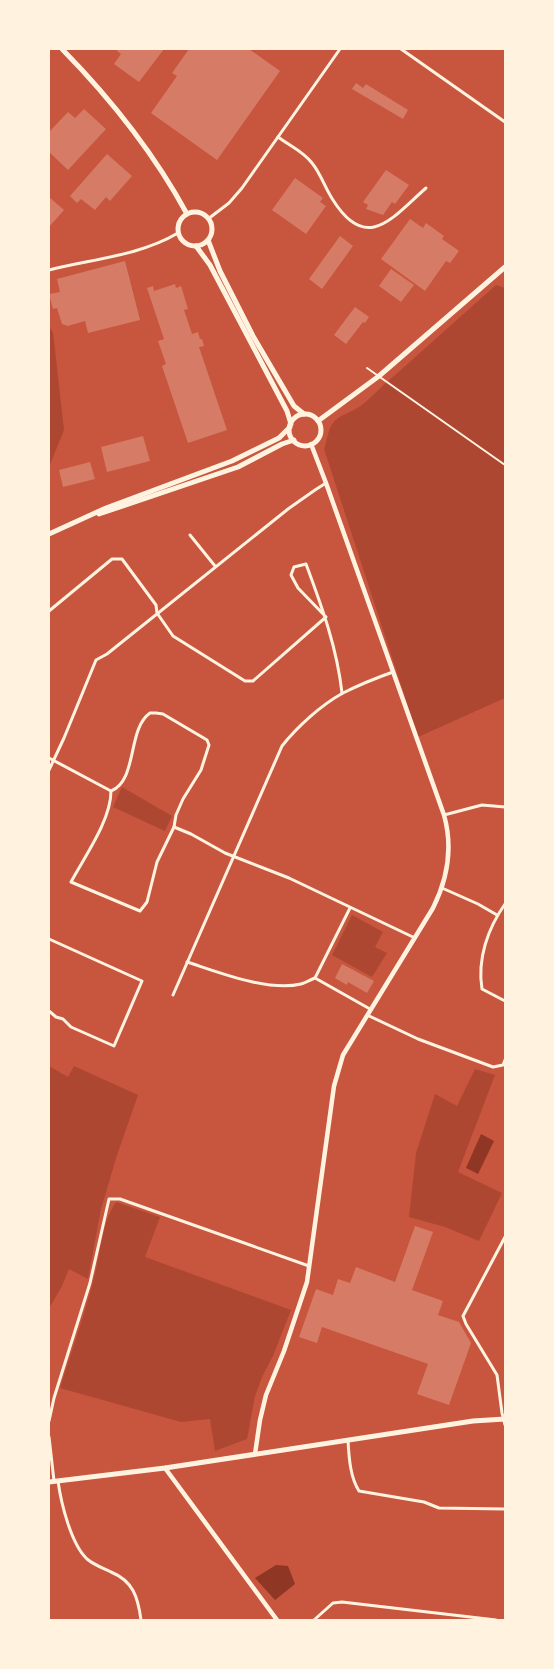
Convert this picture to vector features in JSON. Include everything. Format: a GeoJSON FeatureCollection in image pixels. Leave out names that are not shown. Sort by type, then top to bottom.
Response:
{"type":"FeatureCollection","features":[{"type":"Feature","properties":{"kind":"main road"},"geometry":{"type":"LineString","coordinates":[[62,49],[95,82],[135,133],[161,169],[188,214]]}},
{"type":"Feature","properties":{"kind":"main road"},"geometry":{"type":"LineString","coordinates":[[199,213],[208,219],[212,230],[208,240],[196,246],[186,244],[178,233],[180,222],[188,214],[199,213]]}},
{"type":"Feature","properties":{"kind":"main road"},"geometry":{"type":"LineString","coordinates":[[208,240],[224,279],[253,336],[294,406],[304,414]]}},
{"type":"Feature","properties":{"kind":"main road"},"geometry":{"type":"LineString","coordinates":[[49,534],[106,508],[232,461],[279,438],[290,425],[298,416],[304,414],[311,415],[318,421],[321,428],[320,436],[311,444],[303,445],[294,440],[290,434],[290,425],[287,411],[210,265],[196,246]]}},
{"type":"Feature","properties":{"kind":"main road"},"geometry":{"type":"LineString","coordinates":[[318,421],[379,376],[505,267]]}},
{"type":"Feature","properties":{"kind":"main road"},"geometry":{"type":"LineString","coordinates":[[92,516],[238,467],[294,440]]}},
{"type":"Feature","properties":{"kind":"main road"},"geometry":{"type":"LineString","coordinates":[[54,1482],[165,1468],[473,1421],[504,1419]]}},
{"type":"Feature","properties":{"kind":"street"},"geometry":{"type":"LineString","coordinates":[[208,219],[235,197],[340,49]]}},
{"type":"Feature","properties":{"kind":"street"},"geometry":{"type":"LineString","coordinates":[[401,49],[505,122]]}},
{"type":"Feature","properties":{"kind":"street"},"geometry":{"type":"LineString","coordinates":[[278,137],[312,162],[336,206],[348,218],[362,227],[373,228],[383,225],[426,188]]}},
{"type":"Feature","properties":{"kind":"street"},"geometry":{"type":"LineString","coordinates":[[49,270],[131,252],[166,240],[178,233]]}},
{"type":"Feature","properties":{"kind":"street"},"geometry":{"type":"LineString","coordinates":[[255,1454],[266,1395],[307,1282],[334,1086],[343,1054],[433,908],[442,888],[449,857],[448,830],[444,815],[311,444]]}},
{"type":"Feature","properties":{"kind":"street"},"geometry":{"type":"LineString","coordinates":[[49,770],[96,660],[107,654],[288,509],[326,483]]}},
{"type":"Feature","properties":{"kind":"street"},"geometry":{"type":"LineString","coordinates":[[190,535],[215,566]]}},
{"type":"Feature","properties":{"kind":"street"},"geometry":{"type":"LineString","coordinates":[[49,611],[112,559],[122,559],[156,605],[157,613],[173,636],[245,681],[253,681],[326,617]]}},
{"type":"Feature","properties":{"kind":"street"},"geometry":{"type":"LineString","coordinates":[[326,617],[298,588],[291,575],[294,567],[306,564],[326,617],[339,670],[342,693]]}},
{"type":"Feature","properties":{"kind":"street"},"geometry":{"type":"LineString","coordinates":[[173,996],[282,746],[325,705],[342,693],[393,672]]}},
{"type":"Feature","properties":{"kind":"street"},"geometry":{"type":"LineString","coordinates":[[49,758],[111,791],[117,789],[121,784],[130,764],[133,748],[142,722],[150,713],[162,714],[207,740],[209,745],[208,751],[201,770],[183,799],[176,815],[174,827],[157,862],[147,902],[140,911],[72,882],[99,830],[111,802],[111,791]]}},
{"type":"Feature","properties":{"kind":"street"},"geometry":{"type":"LineString","coordinates":[[444,815],[482,805],[505,807]]}},
{"type":"Feature","properties":{"kind":"street"},"geometry":{"type":"LineString","coordinates":[[174,827],[190,834],[216,850],[289,878],[415,938]]}},
{"type":"Feature","properties":{"kind":"street"},"geometry":{"type":"LineString","coordinates":[[442,888],[478,904],[497,915]]}},
{"type":"Feature","properties":{"kind":"street"},"geometry":{"type":"LineString","coordinates":[[505,904],[490,929],[483,954],[480,976],[482,989],[505,1001]]}},
{"type":"Feature","properties":{"kind":"street"},"geometry":{"type":"LineString","coordinates":[[187,962],[229,976],[274,985],[300,984],[315,978],[350,908]]}},
{"type":"Feature","properties":{"kind":"street"},"geometry":{"type":"LineString","coordinates":[[49,940],[142,981],[114,1046],[71,1027],[63,1018],[56,1017],[49,1011]]}},
{"type":"Feature","properties":{"kind":"street"},"geometry":{"type":"LineString","coordinates":[[315,978],[370,1010]]}},
{"type":"Feature","properties":{"kind":"street"},"geometry":{"type":"LineString","coordinates":[[367,1015],[418,1039],[493,1067],[502,1065],[505,1060]]}},
{"type":"Feature","properties":{"kind":"street"},"geometry":{"type":"LineString","coordinates":[[49,1421],[54,1398],[90,1283],[109,1199],[120,1199],[310,1266]]}},
{"type":"Feature","properties":{"kind":"street"},"geometry":{"type":"LineString","coordinates":[[505,1238],[463,1316],[497,1375],[505,1425]]}},
{"type":"Feature","properties":{"kind":"street"},"geometry":{"type":"LineString","coordinates":[[49,1437],[54,1482],[72,1535],[89,1561],[123,1577],[130,1584],[137,1598],[141,1620]]}},
{"type":"Feature","properties":{"kind":"street"},"geometry":{"type":"LineString","coordinates":[[348,1441],[351,1470],[359,1491],[424,1502],[439,1508],[505,1509]]}},
{"type":"Feature","properties":{"kind":"street"},"geometry":{"type":"LineString","coordinates":[[165,1468],[277,1620]]}},
{"type":"Feature","properties":{"kind":"street"},"geometry":{"type":"LineString","coordinates":[[314,1620],[333,1603],[342,1602],[496,1620]]}},
{"type":"Feature","properties":{"kind":"lane"},"geometry":{"type":"LineString","coordinates":[[367,368],[505,465]]}},
{"type":"Feature","properties":{"kind":"shaded area"},"geometry":{"type":"Polygon","coordinates":[[[496,285],[505,288],[505,698],[418,737],[324,449],[330,428],[336,420],[364,403],[496,285]]]}},
{"type":"Feature","properties":{"kind":"shaded area"},"geometry":{"type":"Polygon","coordinates":[[[49,327],[53,332],[64,430],[49,467],[49,327]]]}},
{"type":"Feature","properties":{"kind":"shaded area"},"geometry":{"type":"Polygon","coordinates":[[[122,787],[172,816],[165,831],[113,807],[122,787]]]}},
{"type":"Feature","properties":{"kind":"shaded area"},"geometry":{"type":"Polygon","coordinates":[[[352,915],[383,932],[375,947],[387,953],[372,977],[332,955],[352,915]]]}},
{"type":"Feature","properties":{"kind":"shaded area"},"geometry":{"type":"Polygon","coordinates":[[[49,1066],[68,1077],[74,1066],[138,1095],[101,1209],[88,1279],[69,1269],[51,1305],[49,1305],[49,1066]]]}},
{"type":"Feature","properties":{"kind":"shaded area"},"geometry":{"type":"Polygon","coordinates":[[[475,1069],[495,1075],[458,1172],[502,1193],[479,1241],[445,1227],[409,1217],[416,1153],[435,1094],[457,1106],[475,1069]]]}},
{"type":"Feature","properties":{"kind":"shaded area"},"geometry":{"type":"Polygon","coordinates":[[[481,1134],[494,1141],[478,1174],[466,1168],[481,1134]]]}},
{"type":"Feature","properties":{"kind":"shaded area"},"geometry":{"type":"Polygon","coordinates":[[[116,1202],[160,1217],[145,1257],[291,1310],[255,1396],[247,1439],[215,1451],[210,1419],[181,1422],[60,1388],[91,1289],[105,1227],[116,1202]]]}},
{"type":"Feature","properties":{"kind":"shaded area"},"geometry":{"type":"Polygon","coordinates":[[[276,1565],[288,1566],[295,1584],[275,1600],[255,1578],[276,1565]]]}},
{"type":"Feature","properties":{"kind":"building"},"geometry":{"type":"Polygon","coordinates":[[[115,49],[164,49],[139,82],[114,64],[121,54],[115,49]]]}},
{"type":"Feature","properties":{"kind":"building"},"geometry":{"type":"Polygon","coordinates":[[[189,49],[249,49],[280,71],[217,160],[151,113],[177,76],[172,73],[189,49]]]}},
{"type":"Feature","properties":{"kind":"building"},"geometry":{"type":"Polygon","coordinates":[[[356,83],[363,88],[366,84],[408,110],[403,119],[352,89],[356,83]]]}},
{"type":"Feature","properties":{"kind":"building"},"geometry":{"type":"Polygon","coordinates":[[[84,109],[106,129],[68,170],[49,152],[49,132],[68,112],[75,118],[84,109]]]}},
{"type":"Feature","properties":{"kind":"building"},"geometry":{"type":"Polygon","coordinates":[[[107,154],[132,176],[110,201],[106,197],[95,210],[81,199],[77,203],[70,196],[107,154]]]}},
{"type":"Feature","properties":{"kind":"building"},"geometry":{"type":"Polygon","coordinates":[[[386,170],[409,185],[395,204],[392,202],[383,215],[366,209],[368,205],[363,202],[386,170]]]}},
{"type":"Feature","properties":{"kind":"building"},"geometry":{"type":"Polygon","coordinates":[[[295,178],[323,198],[320,202],[326,206],[306,234],[272,210],[295,178]]]}},
{"type":"Feature","properties":{"kind":"building"},"geometry":{"type":"Polygon","coordinates":[[[49,197],[64,210],[49,227],[49,197]]]}},
{"type":"Feature","properties":{"kind":"building"},"geometry":{"type":"Polygon","coordinates":[[[410,219],[423,228],[426,223],[444,236],[442,239],[459,251],[450,263],[446,261],[425,291],[381,259],[410,219]]]}},
{"type":"Feature","properties":{"kind":"building"},"geometry":{"type":"Polygon","coordinates":[[[340,236],[353,246],[322,289],[309,279],[340,236]]]}},
{"type":"Feature","properties":{"kind":"building"},"geometry":{"type":"Polygon","coordinates":[[[125,261],[140,320],[88,333],[85,321],[68,326],[62,324],[57,308],[53,309],[49,294],[60,292],[57,279],[125,261]]]}},
{"type":"Feature","properties":{"kind":"building"},"geometry":{"type":"Polygon","coordinates":[[[391,269],[414,285],[401,302],[379,286],[391,269]]]}},
{"type":"Feature","properties":{"kind":"building"},"geometry":{"type":"Polygon","coordinates":[[[175,284],[176,288],[181,286],[188,309],[184,310],[192,334],[198,332],[200,339],[202,339],[204,346],[199,347],[227,430],[188,443],[162,366],[166,364],[158,341],[164,339],[147,288],[153,286],[154,291],[175,284]]]}},
{"type":"Feature","properties":{"kind":"building"},"geometry":{"type":"Polygon","coordinates":[[[355,307],[369,317],[346,344],[334,335],[355,307]]]}},
{"type":"Feature","properties":{"kind":"building"},"geometry":{"type":"Polygon","coordinates":[[[143,436],[150,461],[107,472],[101,447],[143,436]]]}},
{"type":"Feature","properties":{"kind":"building"},"geometry":{"type":"Polygon","coordinates":[[[90,462],[95,479],[63,487],[59,470],[90,462]]]}},
{"type":"Feature","properties":{"kind":"building"},"geometry":{"type":"Polygon","coordinates":[[[342,964],[374,981],[367,993],[348,982],[347,985],[335,978],[342,964]]]}},
{"type":"Feature","properties":{"kind":"building"},"geometry":{"type":"Polygon","coordinates":[[[415,1226],[433,1232],[412,1290],[443,1301],[438,1315],[459,1322],[471,1343],[449,1405],[417,1394],[428,1364],[322,1327],[317,1343],[299,1337],[316,1289],[333,1295],[338,1279],[350,1283],[356,1267],[395,1282],[415,1226]]]}}]}
